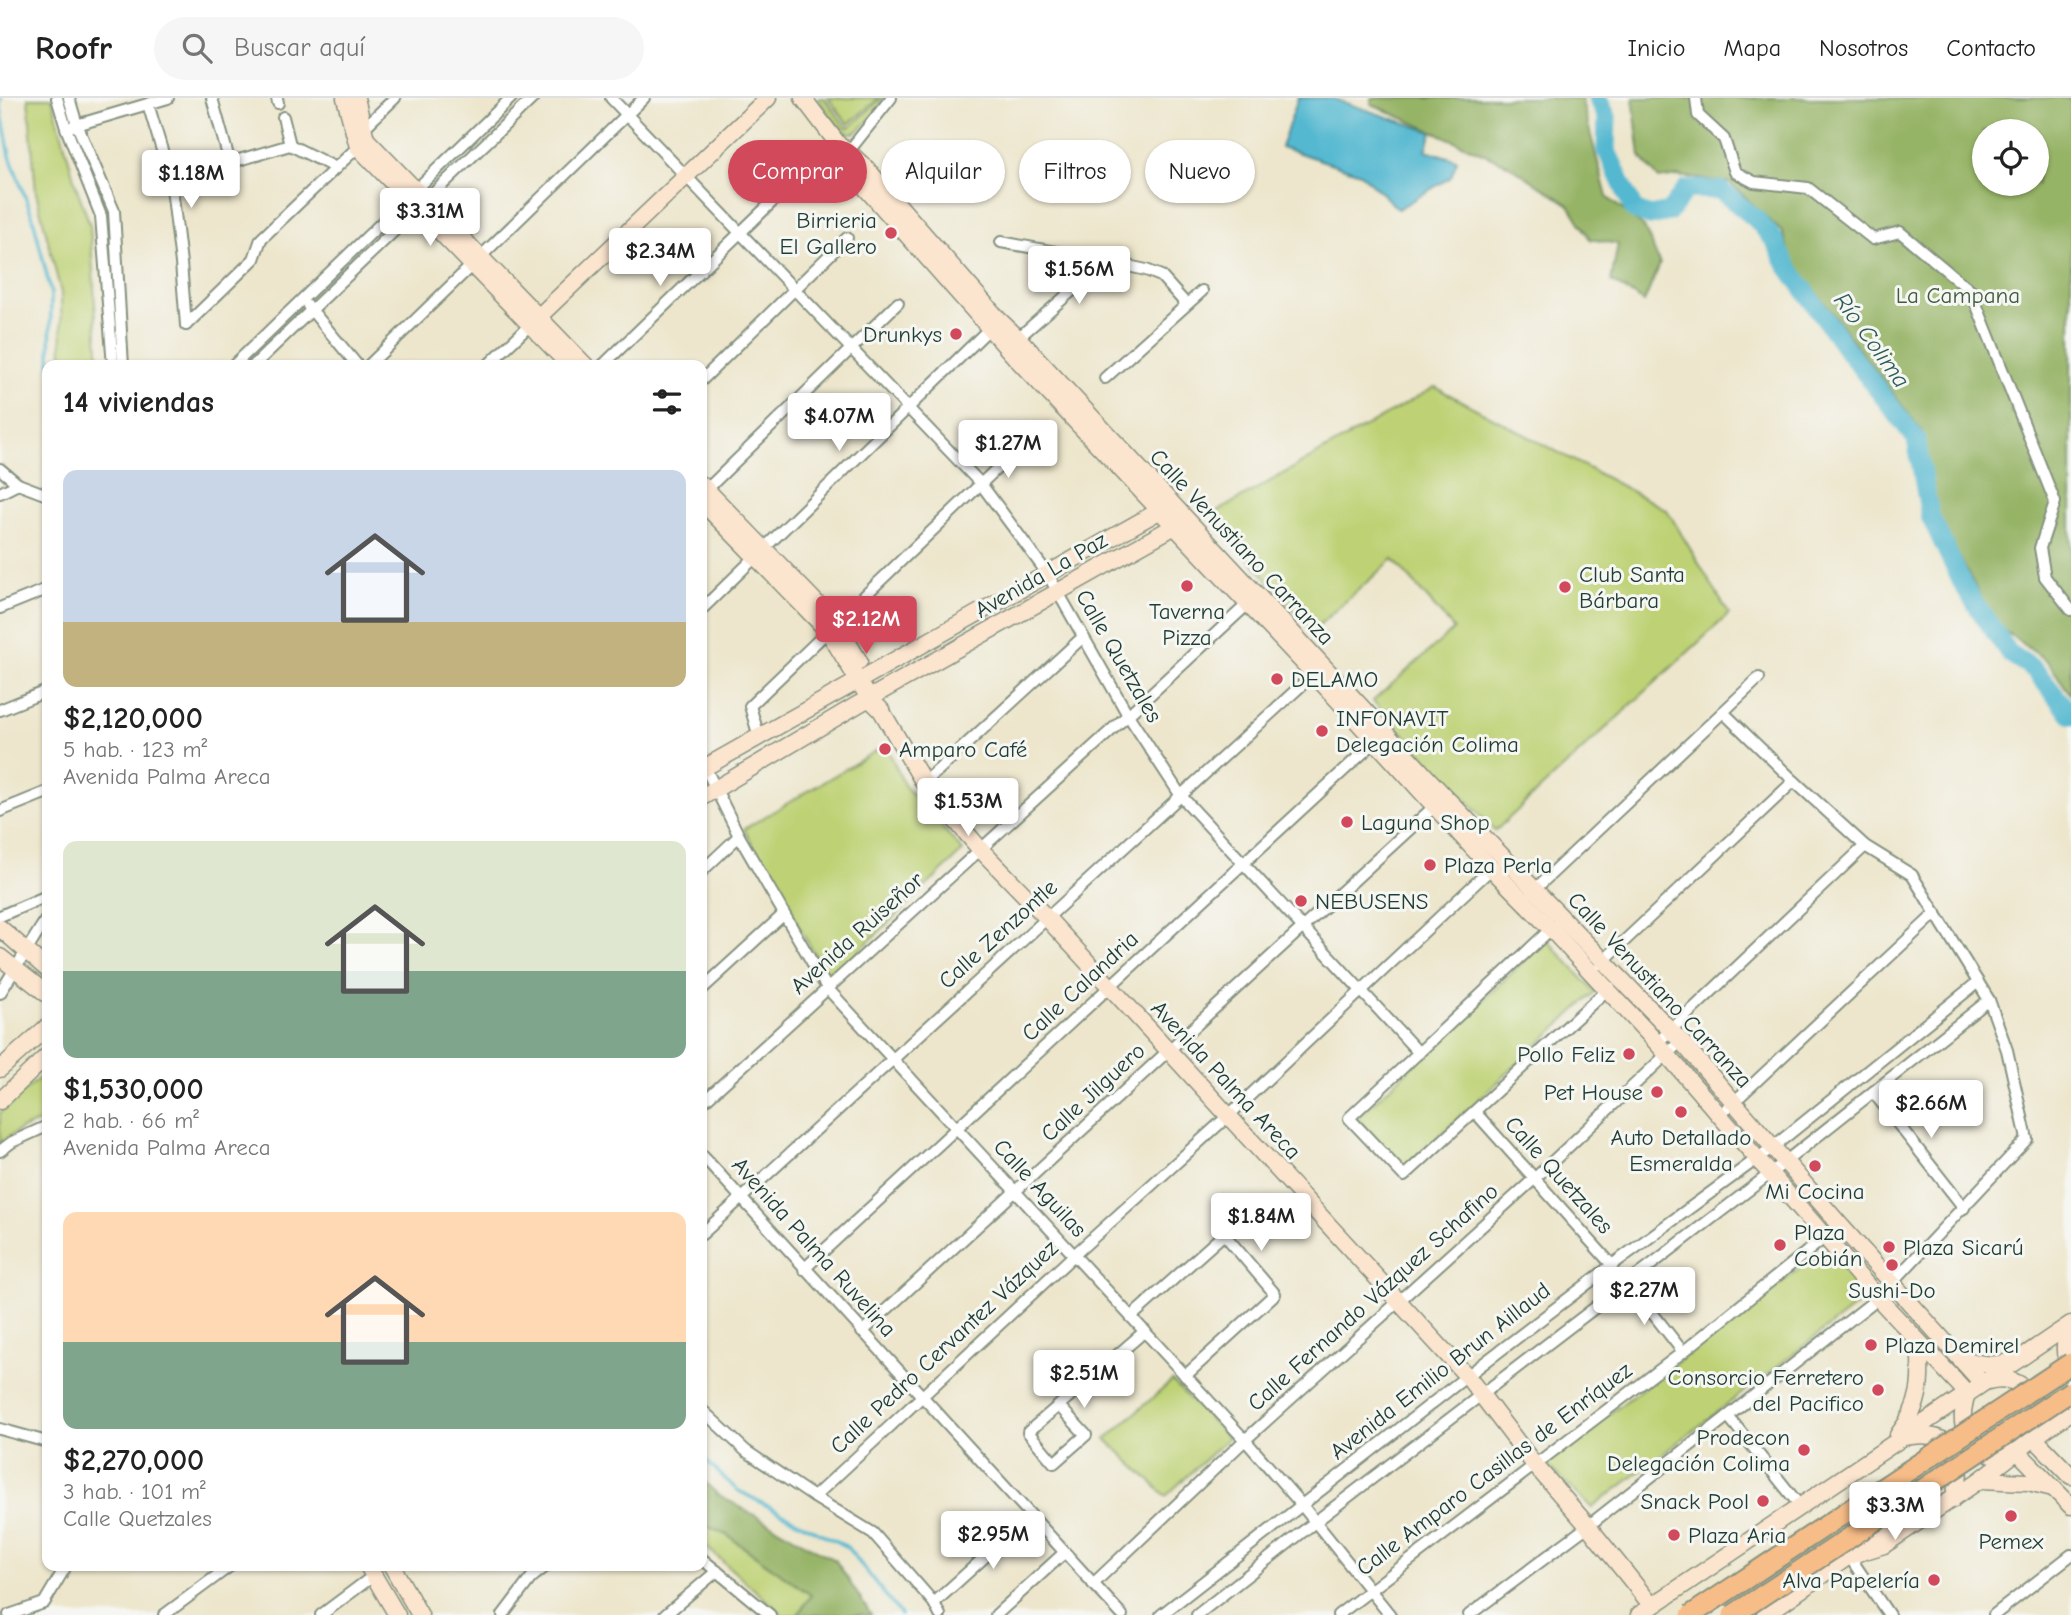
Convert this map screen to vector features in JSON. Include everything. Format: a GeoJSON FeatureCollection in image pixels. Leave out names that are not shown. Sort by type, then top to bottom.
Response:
{"type":"FeatureCollection","features":[{"type":"Feature","properties":{"kind":"highway"},"geometry":{"type":"LineString","coordinates":[[1691,1615],[2071,1363]]}},
{"type":"Feature","properties":{"kind":"highway"},"geometry":{"type":"LineString","coordinates":[[1733,1615],[2071,1391]]}},
{"type":"Feature","properties":{"kind":"street"},"geometry":{"type":"LineString","coordinates":[[57,98],[114,211],[123,360]]}},
{"type":"Feature","properties":{"kind":"street"},"geometry":{"type":"LineString","coordinates":[[69,98],[72,127],[101,216],[113,360]]}},
{"type":"Feature","properties":{"kind":"street"},"geometry":{"type":"LineString","coordinates":[[72,127],[134,103],[148,104],[168,98]]}},
{"type":"Feature","properties":{"kind":"street"},"geometry":{"type":"LineString","coordinates":[[212,98],[230,163]]}},
{"type":"Feature","properties":{"kind":"street"},"geometry":{"type":"LineString","coordinates":[[345,98],[363,138],[416,199],[534,321],[565,360]]}},
{"type":"Feature","properties":{"kind":"street"},"geometry":{"type":"LineString","coordinates":[[356,98],[363,138]]}},
{"type":"Feature","properties":{"kind":"street"},"geometry":{"type":"LineString","coordinates":[[148,104],[171,180],[186,325],[254,259],[261,239],[336,168],[395,98]]}},
{"type":"Feature","properties":{"kind":"street"},"geometry":{"type":"LineString","coordinates":[[259,360],[311,310],[511,98]]}},
{"type":"Feature","properties":{"kind":"street"},"geometry":{"type":"LineString","coordinates":[[239,360],[302,299],[533,98]]}},
{"type":"Feature","properties":{"kind":"street","name":"Calle Quetzales"},"geometry":{"type":"LineString","coordinates":[[611,98],[981,484],[1047,573],[1128,715],[1181,796],[1419,1053]]}},
{"type":"Feature","properties":{"kind":"street"},"geometry":{"type":"LineString","coordinates":[[374,360],[644,98]]}},
{"type":"Feature","properties":{"kind":"street"},"geometry":{"type":"LineString","coordinates":[[493,360],[768,98]]}},
{"type":"Feature","properties":{"kind":"street","name":"Calle Venustiano Carranza"},"geometry":{"type":"LineString","coordinates":[[803,98],[835,140]]}},
{"type":"Feature","properties":{"kind":"street"},"geometry":{"type":"LineString","coordinates":[[854,140],[891,98]]}},
{"type":"Feature","properties":{"kind":"street"},"geometry":{"type":"LineString","coordinates":[[1696,98],[1699,115],[1724,139],[1735,172],[1754,182],[1808,188],[1872,239],[1900,232],[1971,291],[2055,502],[2040,548],[2045,577],[2071,610]]}},
{"type":"Feature","properties":{"kind":"street"},"geometry":{"type":"LineString","coordinates":[[282,117],[290,145]]}},
{"type":"Feature","properties":{"kind":"street"},"geometry":{"type":"LineString","coordinates":[[171,180],[290,145],[336,168]]}},
{"type":"Feature","properties":{"kind":"street","name":"Calle Venustiano Carranza"},"geometry":{"type":"LineString","coordinates":[[867,179],[994,324],[1020,347],[1165,508],[1496,862],[1597,966],[1620,978],[1676,1036],[1982,1383]]}},
{"type":"Feature","properties":{"kind":"street"},"geometry":{"type":"LineString","coordinates":[[609,360],[771,203]]}},
{"type":"Feature","properties":{"kind":"street"},"geometry":{"type":"LineString","coordinates":[[707,375],[847,238]]}},
{"type":"Feature","properties":{"kind":"street"},"geometry":{"type":"LineString","coordinates":[[1001,242],[1146,270],[1161,276],[1186,304]]}},
{"type":"Feature","properties":{"kind":"street"},"geometry":{"type":"LineString","coordinates":[[1020,347],[1105,261]]}},
{"type":"Feature","properties":{"kind":"street"},"geometry":{"type":"LineString","coordinates":[[1105,378],[1202,290]]}},
{"type":"Feature","properties":{"kind":"street"},"geometry":{"type":"LineString","coordinates":[[302,299],[353,360]]}},
{"type":"Feature","properties":{"kind":"street"},"geometry":{"type":"LineString","coordinates":[[707,488],[898,303]]}},
{"type":"Feature","properties":{"kind":"street"},"geometry":{"type":"LineString","coordinates":[[534,321],[579,360]]}},
{"type":"Feature","properties":{"kind":"street"},"geometry":{"type":"LineString","coordinates":[[707,604],[994,324]]}},
{"type":"Feature","properties":{"kind":"street"},"geometry":{"type":"LineString","coordinates":[[759,737],[750,706],[1013,453]]}},
{"type":"Feature","properties":{"kind":"street"},"geometry":{"type":"LineString","coordinates":[[0,470],[18,484],[42,493]]}},
{"type":"Feature","properties":{"kind":"street"},"geometry":{"type":"LineString","coordinates":[[0,493],[18,484]]}},
{"type":"Feature","properties":{"kind":"street","name":"Avenida Palma Areca"},"geometry":{"type":"LineString","coordinates":[[707,496],[832,627],[924,783],[980,849],[1047,918],[1467,1376],[1534,1464],[1588,1526],[1645,1611]]}},
{"type":"Feature","properties":{"kind":"street","name":"Avenida La Paz"},"geometry":{"type":"LineString","coordinates":[[707,764],[1165,508]]}},
{"type":"Feature","properties":{"kind":"street","name":"Avenida La Paz"},"geometry":{"type":"LineString","coordinates":[[707,794],[876,701],[1180,523]]}},
{"type":"Feature","properties":{"kind":"street"},"geometry":{"type":"LineString","coordinates":[[0,608],[42,591]]}},
{"type":"Feature","properties":{"kind":"street","name":"Avenida Ruiseñor"},"geometry":{"type":"LineString","coordinates":[[707,1098],[1252,600]]}},
{"type":"Feature","properties":{"kind":"street"},"geometry":{"type":"LineString","coordinates":[[924,783],[1083,637]]}},
{"type":"Feature","properties":{"kind":"street","name":"Calle Zenzontle"},"geometry":{"type":"LineString","coordinates":[[707,1230],[1319,670]]}},
{"type":"Feature","properties":{"kind":"street"},"geometry":{"type":"LineString","coordinates":[[1528,895],[1759,677]]}},
{"type":"Feature","properties":{"kind":"street"},"geometry":{"type":"LineString","coordinates":[[0,710],[42,693]]}},
{"type":"Feature","properties":{"kind":"street"},"geometry":{"type":"LineString","coordinates":[[1469,1615],[1588,1526],[1878,1297],[2027,1139],[2007,1050],[1990,1000],[1912,875],[1865,846],[1723,712]]}},
{"type":"Feature","properties":{"kind":"street","name":"Calle Calandria"},"geometry":{"type":"LineString","coordinates":[[804,1269],[1380,737]]}},
{"type":"Feature","properties":{"kind":"street","name":"Calle Aguilas"},"geometry":{"type":"LineString","coordinates":[[707,773],[739,836],[827,988],[1245,1440],[1301,1504],[1390,1615]]}},
{"type":"Feature","properties":{"kind":"street"},"geometry":{"type":"LineString","coordinates":[[1597,966],[1794,781]]}},
{"type":"Feature","properties":{"kind":"street"},"geometry":{"type":"LineString","coordinates":[[0,811],[42,794]]}},
{"type":"Feature","properties":{"kind":"street","name":"Calle Jilguero"},"geometry":{"type":"LineString","coordinates":[[862,1332],[1440,801]]}},
{"type":"Feature","properties":{"kind":"street"},"geometry":{"type":"LineString","coordinates":[[707,866],[739,836]]}},
{"type":"Feature","properties":{"kind":"street","name":"Calle Fernando Vázquez Schafino"},"geometry":{"type":"LineString","coordinates":[[1093,1584],[1245,1440],[1534,1179],[1865,846]]}},
{"type":"Feature","properties":{"kind":"street","name":"Calle Pedro Cervantez Vázquez"},"geometry":{"type":"LineString","coordinates":[[814,1497],[1362,992],[1496,862]]}},
{"type":"Feature","properties":{"kind":"street"},"geometry":{"type":"LineString","coordinates":[[0,916],[42,898]]}},
{"type":"Feature","properties":{"kind":"street"},"geometry":{"type":"LineString","coordinates":[[1720,1115],[1936,913]]}},
{"type":"Feature","properties":{"kind":"street"},"geometry":{"type":"LineString","coordinates":[[707,984],[784,914]]}},
{"type":"Feature","properties":{"kind":"street"},"geometry":{"type":"LineString","coordinates":[[1556,923],[1349,1118],[1404,1176],[1620,978]]}},
{"type":"Feature","properties":{"kind":"street"},"geometry":{"type":"LineString","coordinates":[[0,993],[42,926]]}},
{"type":"Feature","properties":{"kind":"street"},"geometry":{"type":"LineString","coordinates":[[0,928],[42,964]]}},
{"type":"Feature","properties":{"kind":"street"},"geometry":{"type":"LineString","coordinates":[[0,957],[42,990]]}},
{"type":"Feature","properties":{"kind":"street","name":"Calle Venustiano Carranza"},"geometry":{"type":"LineString","coordinates":[[1597,966],[1607,990],[1967,1394]]}},
{"type":"Feature","properties":{"kind":"street","name":"Avenida Emilio Brun Aillaud"},"geometry":{"type":"LineString","coordinates":[[1161,1615],[1612,1265],[1773,1147],[1978,982]]}},
{"type":"Feature","properties":{"kind":"street","name":"Avenida Emilio Brun Aillaud"},"geometry":{"type":"LineString","coordinates":[[1197,1615],[1771,1173],[1990,1000]]}},
{"type":"Feature","properties":{"kind":"street"},"geometry":{"type":"LineString","coordinates":[[0,1069],[42,1031]]}},
{"type":"Feature","properties":{"kind":"street"},"geometry":{"type":"LineString","coordinates":[[0,1101],[42,1061]]}},
{"type":"Feature","properties":{"kind":"street"},"geometry":{"type":"LineString","coordinates":[[1874,1092],[1964,1208]]}},
{"type":"Feature","properties":{"kind":"street","name":"Calle Quetzales"},"geometry":{"type":"LineString","coordinates":[[1475,1112],[1612,1265]]}},
{"type":"Feature","properties":{"kind":"street"},"geometry":{"type":"LineString","coordinates":[[0,1152],[12,1142],[42,1128]]}},
{"type":"Feature","properties":{"kind":"street","name":"Avenida Palma Ruvelina"},"geometry":{"type":"LineString","coordinates":[[707,1161],[1122,1615]]}},
{"type":"Feature","properties":{"kind":"street","name":"Calle Amparo Casillas de Enríquez"},"geometry":{"type":"LineString","coordinates":[[1338,1615],[1683,1352],[1840,1225]]}},
{"type":"Feature","properties":{"kind":"street"},"geometry":{"type":"LineString","coordinates":[[1131,1317],[1224,1234],[1275,1294],[1185,1376]]}},
{"type":"Feature","properties":{"kind":"street"},"geometry":{"type":"LineString","coordinates":[[1629,1283],[1683,1352]]}},
{"type":"Feature","properties":{"kind":"street"},"geometry":{"type":"LineString","coordinates":[[1645,1611],[2070,1325]]}},
{"type":"Feature","properties":{"kind":"street"},"geometry":{"type":"LineString","coordinates":[[2070,1325],[2064,1349],[2071,1370]]}},
{"type":"Feature","properties":{"kind":"street"},"geometry":{"type":"LineString","coordinates":[[1059,1406],[1086,1436],[1055,1463],[1028,1432],[1145,1331]]}},
{"type":"Feature","properties":{"kind":"street"},"geometry":{"type":"LineString","coordinates":[[1896,1442],[1910,1420],[1919,1397],[1919,1342]]}},
{"type":"Feature","properties":{"kind":"street"},"geometry":{"type":"LineString","coordinates":[[1956,1356],[1979,1364],[1997,1365],[2018,1359]]}},
{"type":"Feature","properties":{"kind":"street"},"geometry":{"type":"LineString","coordinates":[[1982,1383],[1995,1379],[2008,1380],[2020,1384],[2030,1392],[2039,1415],[2034,1438]]}},
{"type":"Feature","properties":{"kind":"street"},"geometry":{"type":"LineString","coordinates":[[1967,1394],[1962,1419],[1966,1435],[1972,1443],[1992,1455],[2017,1451]]}},
{"type":"Feature","properties":{"kind":"street"},"geometry":{"type":"LineString","coordinates":[[1765,1615],[1849,1556],[1884,1545],[1952,1500],[2071,1412]]}},
{"type":"Feature","properties":{"kind":"street"},"geometry":{"type":"LineString","coordinates":[[707,1415],[746,1451],[873,1533],[934,1603],[940,1615]]}},
{"type":"Feature","properties":{"kind":"street"},"geometry":{"type":"LineString","coordinates":[[1728,1416],[1800,1506]]}},
{"type":"Feature","properties":{"kind":"street"},"geometry":{"type":"LineString","coordinates":[[0,1429],[42,1442]]}},
{"type":"Feature","properties":{"kind":"street"},"geometry":{"type":"LineString","coordinates":[[1896,1442],[1922,1434],[1935,1436],[1946,1442],[1954,1451],[1961,1475],[1952,1500]]}},
{"type":"Feature","properties":{"kind":"street"},"geometry":{"type":"LineString","coordinates":[[2034,1438],[2071,1476]]}},
{"type":"Feature","properties":{"kind":"street"},"geometry":{"type":"LineString","coordinates":[[2017,1451],[2071,1506]]}},
{"type":"Feature","properties":{"kind":"street"},"geometry":{"type":"LineString","coordinates":[[1980,1480],[2028,1482],[2053,1488]]}},
{"type":"Feature","properties":{"kind":"street"},"geometry":{"type":"LineString","coordinates":[[934,1603],[1030,1516]]}},
{"type":"Feature","properties":{"kind":"street"},"geometry":{"type":"LineString","coordinates":[[996,1615],[1064,1553]]}},
{"type":"Feature","properties":{"kind":"street"},"geometry":{"type":"LineString","coordinates":[[1994,1615],[2071,1555]]}},
{"type":"Feature","properties":{"kind":"street"},"geometry":{"type":"LineString","coordinates":[[1849,1556],[1889,1615]]}},
{"type":"Feature","properties":{"kind":"street"},"geometry":{"type":"LineString","coordinates":[[707,1563],[770,1615]]}},
{"type":"Feature","properties":{"kind":"street"},"geometry":{"type":"LineString","coordinates":[[9,1615],[44,1603],[63,1571]]}},
{"type":"Feature","properties":{"kind":"street"},"geometry":{"type":"LineString","coordinates":[[164,1615],[223,1571]]}},
{"type":"Feature","properties":{"kind":"street"},"geometry":{"type":"LineString","coordinates":[[321,1615],[371,1571],[397,1615]]}},
{"type":"Feature","properties":{"kind":"street"},"geometry":{"type":"LineString","coordinates":[[395,1571],[421,1615]]}},
{"type":"Feature","properties":{"kind":"street"},"geometry":{"type":"LineString","coordinates":[[503,1615],[531,1578],[540,1571]]}},
{"type":"Feature","properties":{"kind":"street"},"geometry":{"type":"LineString","coordinates":[[665,1615],[717,1571]]}},
{"type":"Feature","properties":{"kind":"green space"},"geometry":{"type":"Polygon","coordinates":[[[28,98],[52,98],[76,186],[90,225],[99,360],[62,360],[61,293],[36,192],[28,98]]]}},
{"type":"Feature","properties":{"kind":"green space"},"geometry":{"type":"Polygon","coordinates":[[[817,98],[824,98],[846,127],[850,127],[882,98],[886,98],[858,131],[851,133],[838,125],[817,98]]]}},
{"type":"Feature","properties":{"kind":"green space"},"geometry":{"type":"Polygon","coordinates":[[[828,98],[879,98],[848,124],[828,98]]]}},
{"type":"Feature","properties":{"kind":"green space"},"geometry":{"type":"Polygon","coordinates":[[[1371,98],[1581,98],[1607,197],[1644,227],[1660,264],[1644,302],[1611,281],[1618,244],[1590,239],[1569,205],[1507,164],[1371,104],[1371,98]]]}},
{"type":"Feature","properties":{"kind":"green space","name":"La Campana"},"geometry":{"type":"Polygon","coordinates":[[[1633,98],[2071,98],[2071,695],[2047,661],[1996,625],[1931,502],[1922,432],[1793,261],[1782,232],[1730,183],[1678,176],[1659,179],[1640,156],[1633,98]]]}},
{"type":"Feature","properties":{"kind":"green space","name":"Club Santa Bárbara"},"geometry":{"type":"Polygon","coordinates":[[[1435,387],[1667,510],[1729,614],[1495,831],[1373,701],[1454,629],[1393,559],[1312,631],[1211,515],[1435,387]]]}},
{"type":"Feature","properties":{"kind":"green space"},"geometry":{"type":"Polygon","coordinates":[[[886,745],[904,785],[963,851],[829,980],[744,829],[886,745]]]}},
{"type":"Feature","properties":{"kind":"green space"},"geometry":{"type":"Polygon","coordinates":[[[1547,940],[1595,992],[1404,1169],[1357,1118],[1547,940]]]}},
{"type":"Feature","properties":{"kind":"green space"},"geometry":{"type":"Polygon","coordinates":[[[42,1076],[42,1122],[22,1129],[0,1143],[0,1113],[42,1076]]]}},
{"type":"Feature","properties":{"kind":"green space"},"geometry":{"type":"Polygon","coordinates":[[[1825,1249],[1869,1296],[1592,1508],[1545,1463],[1825,1249]]]}},
{"type":"Feature","properties":{"kind":"green space"},"geometry":{"type":"Polygon","coordinates":[[[1172,1381],[1228,1438],[1166,1496],[1106,1439],[1172,1381]]]}},
{"type":"Feature","properties":{"kind":"green space"},"geometry":{"type":"Polygon","coordinates":[[[707,1484],[717,1494],[836,1561],[871,1615],[798,1615],[811,1595],[727,1535],[707,1526],[707,1484]]]}},
{"type":"Feature","properties":{"kind":"green space"},"geometry":{"type":"Polygon","coordinates":[[[707,1526],[726,1535],[811,1595],[798,1615],[783,1615],[707,1547],[707,1526]]]}},
{"type":"Feature","properties":{"kind":"water"},"geometry":{"type":"Polygon","coordinates":[[[1298,98],[1331,98],[1432,132],[1426,150],[1457,160],[1451,177],[1398,209],[1360,173],[1281,147],[1298,98]]]}},
{"type":"Feature","properties":{"kind":"waterway"},"geometry":{"type":"LineString","coordinates":[[1,98],[10,156],[33,218],[51,293],[50,360]]}},
{"type":"Feature","properties":{"kind":"waterway","name":"Río Colima"},"geometry":{"type":"LineString","coordinates":[[1597,98],[1607,117],[1606,149],[1634,210],[1650,216],[1669,212],[1686,189],[1720,190],[1755,218],[1774,240],[1788,267],[1847,350],[1916,439],[1930,516],[1964,587],[2009,653],[2034,669],[2071,715]]}},
{"type":"Feature","properties":{"kind":"waterway"},"geometry":{"type":"LineString","coordinates":[[707,1462],[737,1490],[847,1547],[901,1615]]}},
{"type":"Feature","properties":{"kind":"place","name":"Birrieria El Gallero"},"geometry":{"type":"Point","coordinates":[891,233]}},
{"type":"Feature","properties":{"kind":"place","name":"Drunkys"},"geometry":{"type":"Point","coordinates":[956,334]}},
{"type":"Feature","properties":{"kind":"place","name":"Taverna Pizza"},"geometry":{"type":"Point","coordinates":[1187,586]}},
{"type":"Feature","properties":{"kind":"place","name":"Club Santa Bárbara"},"geometry":{"type":"Point","coordinates":[1565,587]}},
{"type":"Feature","properties":{"kind":"place","name":"DELAMO"},"geometry":{"type":"Point","coordinates":[1277,679]}},
{"type":"Feature","properties":{"kind":"place","name":"INFONAVIT Delegación Colima"},"geometry":{"type":"Point","coordinates":[1322,731]}},
{"type":"Feature","properties":{"kind":"place","name":"Amparo Café"},"geometry":{"type":"Point","coordinates":[885,749]}},
{"type":"Feature","properties":{"kind":"place","name":"Laguna Shop"},"geometry":{"type":"Point","coordinates":[1347,822]}},
{"type":"Feature","properties":{"kind":"place","name":"Plaza Perla"},"geometry":{"type":"Point","coordinates":[1430,865]}},
{"type":"Feature","properties":{"kind":"place","name":"NEBUSENS"},"geometry":{"type":"Point","coordinates":[1301,901]}},
{"type":"Feature","properties":{"kind":"place","name":"Pollo Feliz"},"geometry":{"type":"Point","coordinates":[1629,1054]}},
{"type":"Feature","properties":{"kind":"place","name":"Pet House"},"geometry":{"type":"Point","coordinates":[1657,1092]}},
{"type":"Feature","properties":{"kind":"place","name":"Auto Detallado Esmeralda"},"geometry":{"type":"Point","coordinates":[1681,1112]}},
{"type":"Feature","properties":{"kind":"place","name":"Mi Cocina"},"geometry":{"type":"Point","coordinates":[1815,1166]}},
{"type":"Feature","properties":{"kind":"place","name":"Plaza Cobián"},"geometry":{"type":"Point","coordinates":[1780,1245]}},
{"type":"Feature","properties":{"kind":"place","name":"Plaza Sicarú"},"geometry":{"type":"Point","coordinates":[1889,1247]}},
{"type":"Feature","properties":{"kind":"place","name":"Sushi-Do"},"geometry":{"type":"Point","coordinates":[1892,1265]}},
{"type":"Feature","properties":{"kind":"place","name":"Plaza Demirel"},"geometry":{"type":"Point","coordinates":[1871,1345]}},
{"type":"Feature","properties":{"kind":"place","name":"Consorcio Ferretero del Pacifico"},"geometry":{"type":"Point","coordinates":[1878,1390]}},
{"type":"Feature","properties":{"kind":"place","name":"Prodecon Delegación Colima"},"geometry":{"type":"Point","coordinates":[1804,1450]}},
{"type":"Feature","properties":{"kind":"place","name":"Snack Pool"},"geometry":{"type":"Point","coordinates":[1763,1501]}},
{"type":"Feature","properties":{"kind":"place","name":"Pemex"},"geometry":{"type":"Point","coordinates":[2011,1516]}},
{"type":"Feature","properties":{"kind":"place","name":"Plaza Aria"},"geometry":{"type":"Point","coordinates":[1674,1535]}},
{"type":"Feature","properties":{"kind":"place","name":"Alva Papelería"},"geometry":{"type":"Point","coordinates":[1934,1580]}}]}
